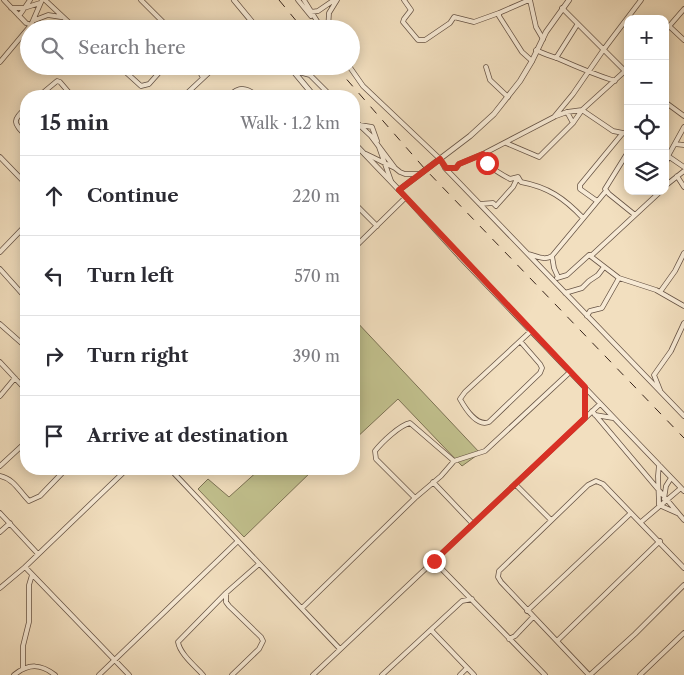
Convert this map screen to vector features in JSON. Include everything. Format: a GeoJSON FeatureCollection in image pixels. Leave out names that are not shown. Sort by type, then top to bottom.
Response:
{"type":"FeatureCollection","features":[{"type":"Feature","properties":{"kind":"street"},"geometry":{"type":"LineString","coordinates":[[4,0],[23,20]]}},
{"type":"Feature","properties":{"kind":"street"},"geometry":{"type":"LineString","coordinates":[[18,16],[30,0]]}},
{"type":"Feature","properties":{"kind":"street"},"geometry":{"type":"LineString","coordinates":[[141,0],[161,20]]}},
{"type":"Feature","properties":{"kind":"street"},"geometry":{"type":"LineString","coordinates":[[234,0],[250,20]]}},
{"type":"Feature","properties":{"kind":"street"},"geometry":{"type":"LineString","coordinates":[[298,0],[316,20]]}},
{"type":"Feature","properties":{"kind":"street"},"geometry":{"type":"LineString","coordinates":[[304,0],[316,20]]}},
{"type":"Feature","properties":{"kind":"street"},"geometry":{"type":"LineString","coordinates":[[311,12],[318,11],[336,0]]}},
{"type":"Feature","properties":{"kind":"street"},"geometry":{"type":"LineString","coordinates":[[329,20],[329,13],[336,0]]}},
{"type":"Feature","properties":{"kind":"street"},"geometry":{"type":"LineString","coordinates":[[404,0],[412,10],[404,19],[404,22],[418,40],[421,41],[450,23],[454,17],[474,22],[530,0],[536,27],[543,39]]}},
{"type":"Feature","properties":{"kind":"street"},"geometry":{"type":"LineString","coordinates":[[399,190],[485,124],[508,97],[532,61],[546,32],[569,0]]}},
{"type":"Feature","properties":{"kind":"street"},"geometry":{"type":"LineString","coordinates":[[554,117],[573,94],[604,48],[641,0]]}},
{"type":"Feature","properties":{"kind":"street"},"geometry":{"type":"LineString","coordinates":[[9,4],[24,8],[42,1]]}},
{"type":"Feature","properties":{"kind":"street"},"geometry":{"type":"LineString","coordinates":[[42,1],[64,18]]}},
{"type":"Feature","properties":{"kind":"street"},"geometry":{"type":"LineString","coordinates":[[34,20],[42,1]]}},
{"type":"Feature","properties":{"kind":"street"},"geometry":{"type":"LineString","coordinates":[[562,8],[577,25],[604,48],[624,69]]}},
{"type":"Feature","properties":{"kind":"street"},"geometry":{"type":"LineString","coordinates":[[684,9],[669,26],[684,40]]}},
{"type":"Feature","properties":{"kind":"street"},"geometry":{"type":"LineString","coordinates":[[500,13],[500,19],[522,52],[532,61]]}},
{"type":"Feature","properties":{"kind":"street"},"geometry":{"type":"LineString","coordinates":[[39,20],[48,15],[64,18]]}},
{"type":"Feature","properties":{"kind":"street"},"geometry":{"type":"LineString","coordinates":[[556,58],[577,25]]}},
{"type":"Feature","properties":{"kind":"street"},"geometry":{"type":"LineString","coordinates":[[0,62],[20,39]]}},
{"type":"Feature","properties":{"kind":"street"},"geometry":{"type":"LineString","coordinates":[[536,50],[615,81]]}},
{"type":"Feature","properties":{"kind":"street"},"geometry":{"type":"LineString","coordinates":[[0,54],[4,58]]}},
{"type":"Feature","properties":{"kind":"street"},"geometry":{"type":"LineString","coordinates":[[486,66],[490,80],[508,97]]}},
{"type":"Feature","properties":{"kind":"street"},"geometry":{"type":"LineString","coordinates":[[506,143],[539,157],[573,124],[582,110],[624,73]]}},
{"type":"Feature","properties":{"kind":"street"},"geometry":{"type":"LineString","coordinates":[[129,75],[141,86],[149,84],[157,75]]}},
{"type":"Feature","properties":{"kind":"street"},"geometry":{"type":"LineString","coordinates":[[190,90],[206,75]]}},
{"type":"Feature","properties":{"kind":"street"},"geometry":{"type":"LineString","coordinates":[[296,75],[309,90]]}},
{"type":"Feature","properties":{"kind":"street"},"geometry":{"type":"LineString","coordinates":[[310,75],[325,90]]}},
{"type":"Feature","properties":{"kind":"street"},"geometry":{"type":"LineString","coordinates":[[355,75],[363,86],[440,159],[480,204],[684,416]]}},
{"type":"Feature","properties":{"kind":"street"},"geometry":{"type":"LineString","coordinates":[[46,90],[56,81],[60,82],[67,90]]}},
{"type":"Feature","properties":{"kind":"street"},"geometry":{"type":"LineString","coordinates":[[236,90],[245,88],[250,90]]}},
{"type":"Feature","properties":{"kind":"street"},"geometry":{"type":"LineString","coordinates":[[669,105],[684,116]]}},
{"type":"Feature","properties":{"kind":"street"},"geometry":{"type":"LineString","coordinates":[[446,168],[456,168],[459,164],[506,143],[554,117],[567,112],[582,110],[613,131],[622,134],[580,185],[580,189],[597,202]]}},
{"type":"Feature","properties":{"kind":"street"},"geometry":{"type":"LineString","coordinates":[[567,112],[573,124]]}},
{"type":"Feature","properties":{"kind":"street"},"geometry":{"type":"LineString","coordinates":[[20,114],[15,121],[20,129]]}},
{"type":"Feature","properties":{"kind":"street"},"geometry":{"type":"LineString","coordinates":[[360,126],[378,145],[395,168]]}},
{"type":"Feature","properties":{"kind":"street"},"geometry":{"type":"LineString","coordinates":[[669,152],[684,127]]}},
{"type":"Feature","properties":{"kind":"street"},"geometry":{"type":"LineString","coordinates":[[675,144],[684,145]]}},
{"type":"Feature","properties":{"kind":"street"},"geometry":{"type":"LineString","coordinates":[[378,145],[391,182]]}},
{"type":"Feature","properties":{"kind":"street"},"geometry":{"type":"LineString","coordinates":[[360,150],[682,489],[664,499],[641,522]]}},
{"type":"Feature","properties":{"kind":"street"},"geometry":{"type":"LineString","coordinates":[[362,152],[405,174],[419,174]]}},
{"type":"Feature","properties":{"kind":"street"},"geometry":{"type":"LineString","coordinates":[[483,154],[485,161],[505,176],[510,179],[518,177]]}},
{"type":"Feature","properties":{"kind":"street"},"geometry":{"type":"LineString","coordinates":[[669,156],[684,167]]}},
{"type":"Feature","properties":{"kind":"street"},"geometry":{"type":"LineString","coordinates":[[0,157],[20,178]]}},
{"type":"Feature","properties":{"kind":"street"},"geometry":{"type":"LineString","coordinates":[[528,254],[542,258],[552,256],[606,191],[606,186],[624,158]]}},
{"type":"Feature","properties":{"kind":"street"},"geometry":{"type":"LineString","coordinates":[[669,183],[684,171]]}},
{"type":"Feature","properties":{"kind":"street"},"geometry":{"type":"LineString","coordinates":[[678,176],[684,187]]}},
{"type":"Feature","properties":{"kind":"street"},"geometry":{"type":"LineString","coordinates":[[518,177],[520,182],[537,185],[556,194],[571,205],[583,218]]}},
{"type":"Feature","properties":{"kind":"street"},"geometry":{"type":"LineString","coordinates":[[480,204],[493,203],[496,206],[513,187],[518,177]]}},
{"type":"Feature","properties":{"kind":"street"},"geometry":{"type":"LineString","coordinates":[[606,191],[634,215]]}},
{"type":"Feature","properties":{"kind":"street"},"geometry":{"type":"LineString","coordinates":[[553,280],[558,277],[567,276],[656,195]]}},
{"type":"Feature","properties":{"kind":"street"},"geometry":{"type":"LineString","coordinates":[[360,242],[405,198]]}},
{"type":"Feature","properties":{"kind":"street"},"geometry":{"type":"LineString","coordinates":[[360,209],[377,226]]}},
{"type":"Feature","properties":{"kind":"street"},"geometry":{"type":"LineString","coordinates":[[0,252],[20,231]]}},
{"type":"Feature","properties":{"kind":"street"},"geometry":{"type":"LineString","coordinates":[[660,292],[675,272],[684,253]]}},
{"type":"Feature","properties":{"kind":"street"},"geometry":{"type":"LineString","coordinates":[[590,255],[619,278],[660,292],[684,306]]}},
{"type":"Feature","properties":{"kind":"street"},"geometry":{"type":"LineString","coordinates":[[552,256],[552,263],[558,277]]}},
{"type":"Feature","properties":{"kind":"street"},"geometry":{"type":"LineString","coordinates":[[566,293],[582,288],[598,275],[604,267]]}},
{"type":"Feature","properties":{"kind":"street"},"geometry":{"type":"LineString","coordinates":[[0,270],[20,292]]}},
{"type":"Feature","properties":{"kind":"street"},"geometry":{"type":"LineString","coordinates":[[588,316],[590,311],[602,308],[619,278]]}},
{"type":"Feature","properties":{"kind":"street"},"geometry":{"type":"LineString","coordinates":[[0,324],[20,342]]}},
{"type":"Feature","properties":{"kind":"street"},"geometry":{"type":"LineString","coordinates":[[661,392],[654,374],[671,351],[684,324]]}},
{"type":"Feature","properties":{"kind":"street"},"geometry":{"type":"LineString","coordinates":[[520,341],[540,364],[542,368],[540,373],[485,424],[464,407],[460,399],[461,396],[520,341],[531,331]]}},
{"type":"Feature","properties":{"kind":"street"},"geometry":{"type":"LineString","coordinates":[[0,362],[20,383]]}},
{"type":"Feature","properties":{"kind":"street"},"geometry":{"type":"LineString","coordinates":[[302,608],[415,498],[444,473],[454,461],[485,451],[570,372]]}},
{"type":"Feature","properties":{"kind":"street"},"geometry":{"type":"LineString","coordinates":[[0,396],[15,378]]}},
{"type":"Feature","properties":{"kind":"street"},"geometry":{"type":"LineString","coordinates":[[585,387],[586,417]]}},
{"type":"Feature","properties":{"kind":"street"},"geometry":{"type":"LineString","coordinates":[[315,674],[586,417],[594,413],[600,404]]}},
{"type":"Feature","properties":{"kind":"street"},"geometry":{"type":"LineString","coordinates":[[594,413],[613,418]]}},
{"type":"Feature","properties":{"kind":"street"},"geometry":{"type":"LineString","coordinates":[[594,413],[664,499],[682,515],[684,520]]}},
{"type":"Feature","properties":{"kind":"street"},"geometry":{"type":"LineString","coordinates":[[415,498],[376,459],[375,450],[387,438],[406,424],[410,424],[454,461]]}},
{"type":"Feature","properties":{"kind":"street"},"geometry":{"type":"LineString","coordinates":[[0,466],[20,448]]}},
{"type":"Feature","properties":{"kind":"street"},"geometry":{"type":"LineString","coordinates":[[659,465],[659,505]]}},
{"type":"Feature","properties":{"kind":"street"},"geometry":{"type":"LineString","coordinates":[[0,476],[7,477],[13,482],[29,501],[40,496],[60,475]]}},
{"type":"Feature","properties":{"kind":"street"},"geometry":{"type":"LineString","coordinates":[[0,588],[25,567],[121,475]]}},
{"type":"Feature","properties":{"kind":"street"},"geometry":{"type":"LineString","coordinates":[[176,475],[340,649]]}},
{"type":"Feature","properties":{"kind":"street"},"geometry":{"type":"LineString","coordinates":[[664,499],[666,486],[672,478]]}},
{"type":"Feature","properties":{"kind":"street"},"geometry":{"type":"LineString","coordinates":[[684,568],[603,484],[596,481],[588,484],[551,520],[499,572],[498,577],[533,617],[590,675],[635,634],[684,585]]}},
{"type":"Feature","properties":{"kind":"street"},"geometry":{"type":"LineString","coordinates":[[433,482],[473,524]]}},
{"type":"Feature","properties":{"kind":"street"},"geometry":{"type":"LineString","coordinates":[[515,484],[551,520]]}},
{"type":"Feature","properties":{"kind":"street"},"geometry":{"type":"LineString","coordinates":[[659,505],[682,515]]}},
{"type":"Feature","properties":{"kind":"street"},"geometry":{"type":"LineString","coordinates":[[0,513],[38,554]]}},
{"type":"Feature","properties":{"kind":"street"},"geometry":{"type":"LineString","coordinates":[[527,610],[631,513]]}},
{"type":"Feature","properties":{"kind":"street"},"geometry":{"type":"LineString","coordinates":[[0,532],[10,523]]}},
{"type":"Feature","properties":{"kind":"street"},"geometry":{"type":"LineString","coordinates":[[99,675],[238,541]]}},
{"type":"Feature","properties":{"kind":"street"},"geometry":{"type":"LineString","coordinates":[[558,641],[660,541]]}},
{"type":"Feature","properties":{"kind":"street"},"geometry":{"type":"LineString","coordinates":[[434,561],[545,675]]}},
{"type":"Feature","properties":{"kind":"street"},"geometry":{"type":"LineString","coordinates":[[203,675],[185,655],[178,643],[226,593],[260,564]]}},
{"type":"Feature","properties":{"kind":"street"},"geometry":{"type":"LineString","coordinates":[[25,567],[129,675]]}},
{"type":"Feature","properties":{"kind":"street"},"geometry":{"type":"LineString","coordinates":[[23,669],[22,646],[29,622],[29,585],[32,575]]}},
{"type":"Feature","properties":{"kind":"street"},"geometry":{"type":"LineString","coordinates":[[462,601],[464,592]]}},
{"type":"Feature","properties":{"kind":"street"},"geometry":{"type":"LineString","coordinates":[[226,593],[226,602],[261,637],[262,641],[259,649],[232,675]]}},
{"type":"Feature","properties":{"kind":"street"},"geometry":{"type":"LineString","coordinates":[[382,675],[462,601],[472,599]]}},
{"type":"Feature","properties":{"kind":"street"},"geometry":{"type":"LineString","coordinates":[[509,639],[533,617]]}},
{"type":"Feature","properties":{"kind":"street"},"geometry":{"type":"LineString","coordinates":[[430,630],[474,675]]}},
{"type":"Feature","properties":{"kind":"street"},"geometry":{"type":"LineString","coordinates":[[640,675],[684,632]]}},
{"type":"Feature","properties":{"kind":"street"},"geometry":{"type":"LineString","coordinates":[[14,675],[23,669],[42,666],[55,675]]}},
{"type":"Feature","properties":{"kind":"street"},"geometry":{"type":"LineString","coordinates":[[122,667],[122,675]]}},
{"type":"Feature","properties":{"kind":"street"},"geometry":{"type":"LineString","coordinates":[[460,675],[467,668]]}},
{"type":"Feature","properties":{"kind":"shaded area"},"geometry":{"type":"Polygon","coordinates":[[[360,325],[480,453],[462,466],[398,399],[360,434],[360,325]]]}},
{"type":"Feature","properties":{"kind":"shaded area"},"geometry":{"type":"Polygon","coordinates":[[[253,475],[308,475],[244,537],[198,489],[208,479],[229,497],[253,475]]]}},
{"type":"Feature","properties":{"kind":"railway"},"geometry":{"type":"LineString","coordinates":[[279,0],[296,20]]}},
{"type":"Feature","properties":{"kind":"railway"},"geometry":{"type":"LineString","coordinates":[[343,75],[356,90]]}},
{"type":"Feature","properties":{"kind":"railway"},"geometry":{"type":"LineString","coordinates":[[360,95],[425,169],[684,438]]}},
{"type":"Feature","properties":{"kind":"route"},"geometry":{"type":"LineString","coordinates":[[434,561],[585,418],[585,387],[459,256],[399,190],[440,159],[446,168],[456,168],[459,164],[483,154],[487,163]]}}]}
